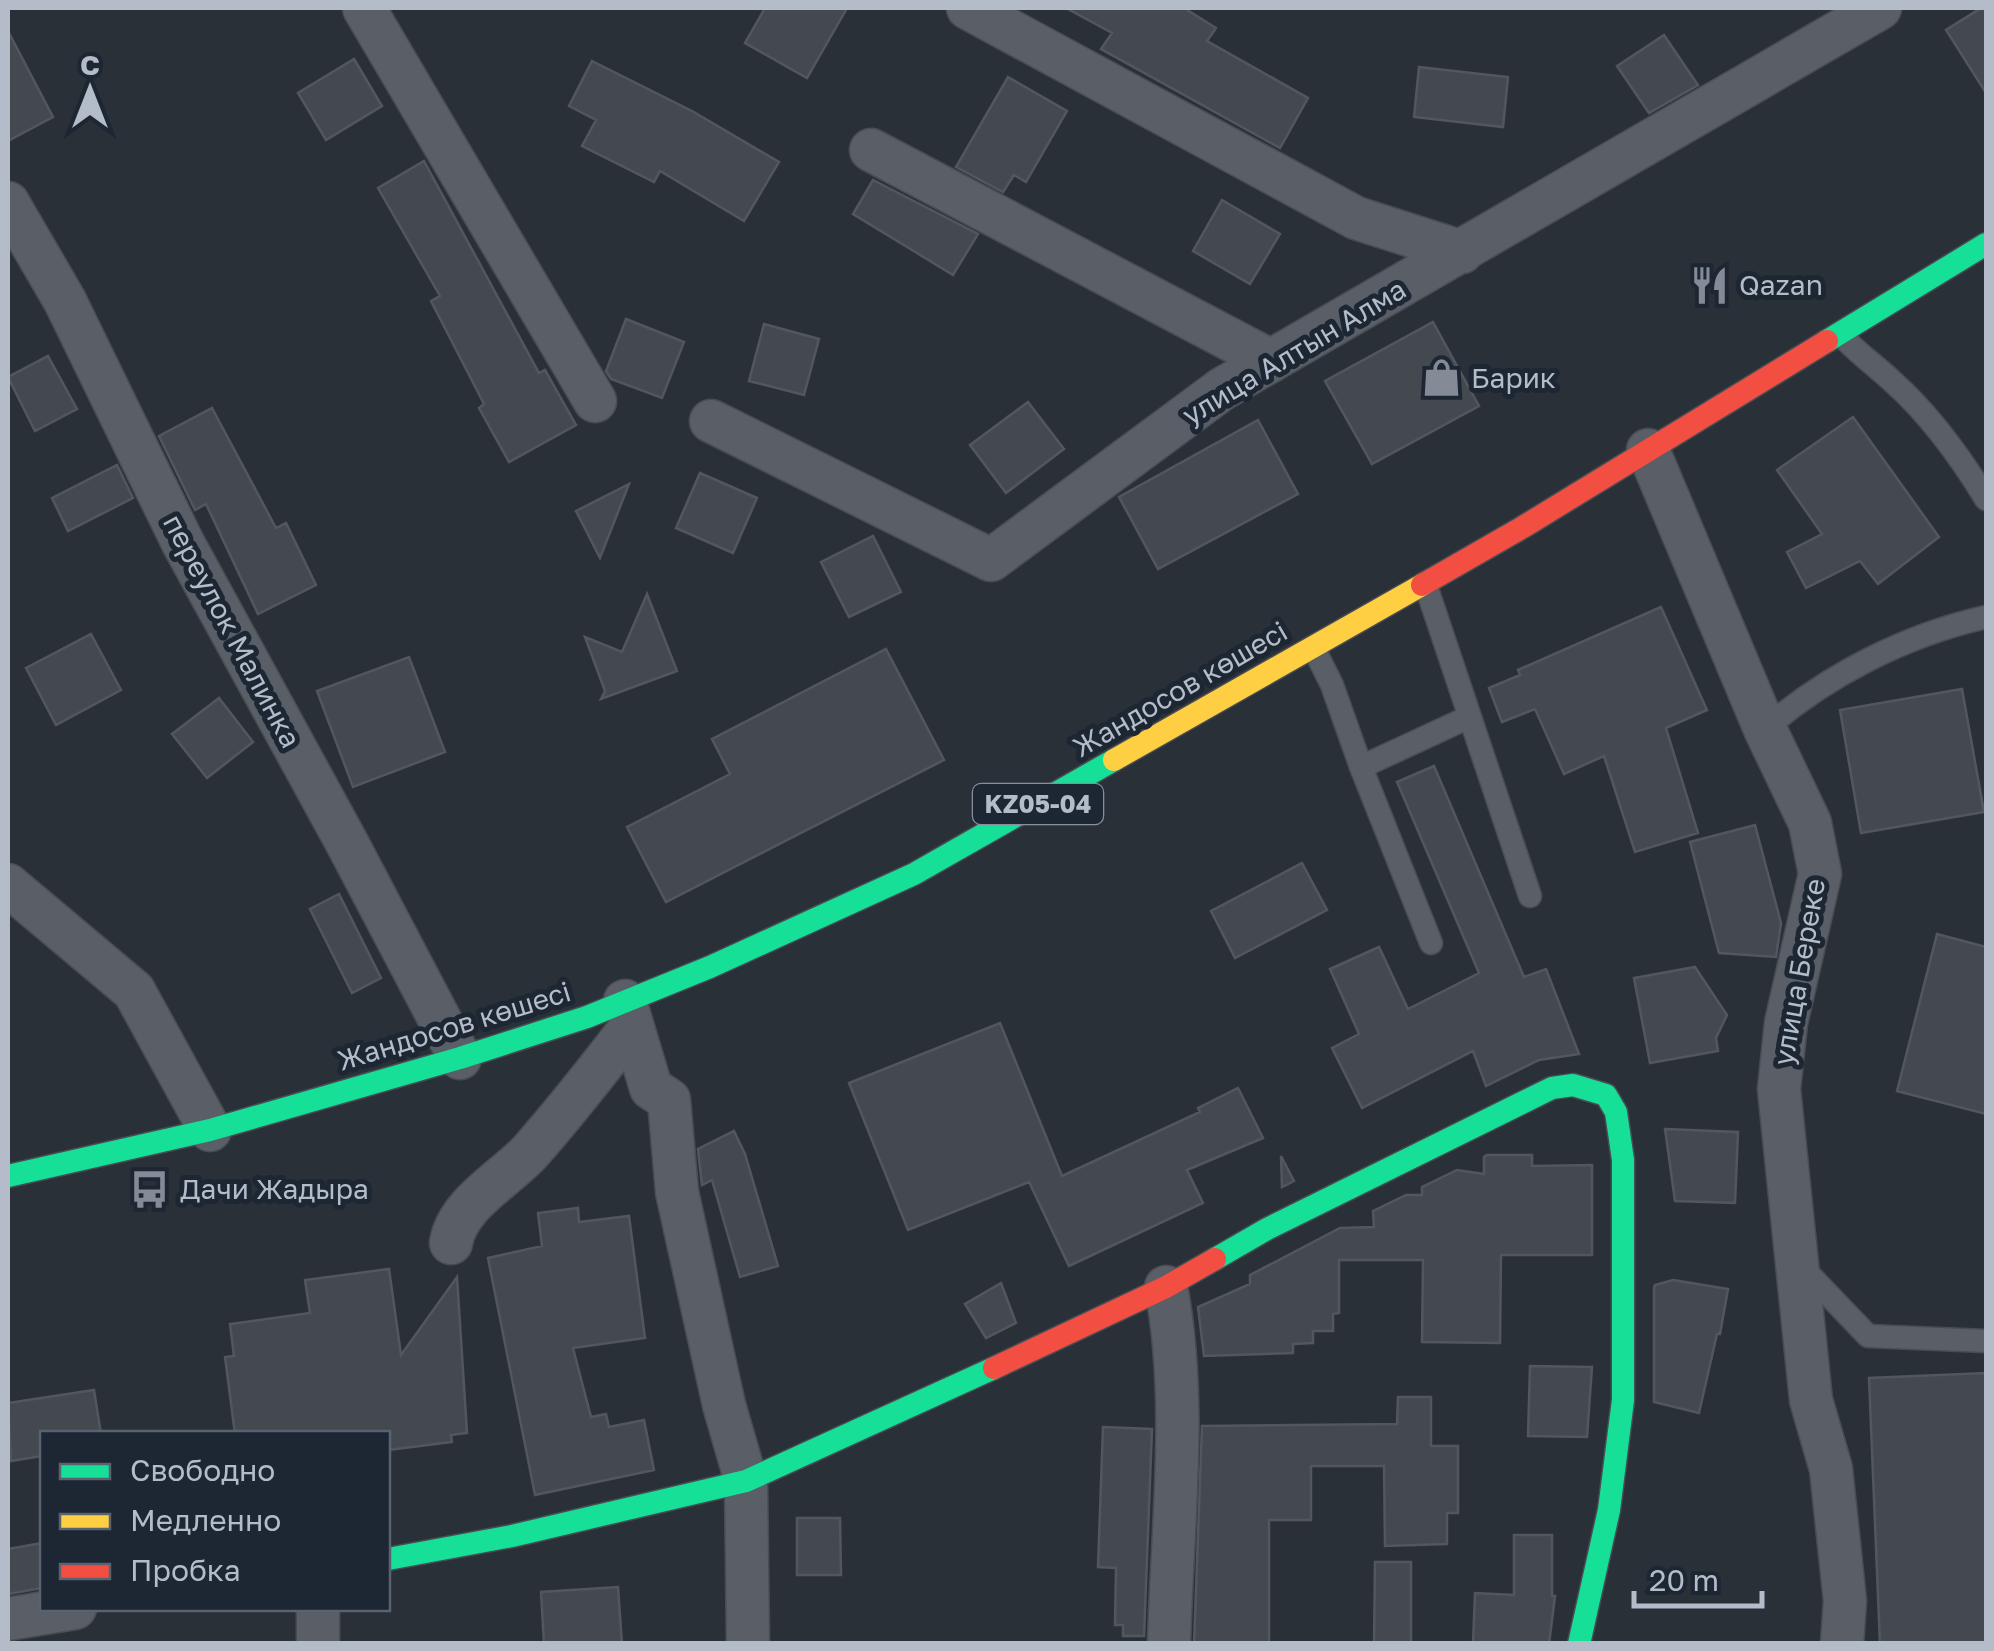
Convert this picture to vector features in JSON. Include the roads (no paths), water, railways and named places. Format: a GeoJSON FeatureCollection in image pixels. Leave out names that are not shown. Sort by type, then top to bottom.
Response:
{"type":"FeatureCollection","features":[{"type":"Feature","properties":{"kind":"main road","name":"Жандосов көшесі"},"geometry":{"type":"LineString","coordinates":[[8,1176],[210,1130],[629,1013],[914,874],[1524,527],[1986,244]]}},
{"type":"Feature","properties":{"kind":"main road"},"geometry":{"type":"LineString","coordinates":[[390,1559],[512,1536],[746,1481],[934,1398],[1166,1287],[1267,1229],[1552,1088],[1573,1085],[1606,1096],[1616,1112],[1623,1160],[1623,1400],[1609,1510],[1579,1644]]}},
{"type":"Feature","properties":{"kind":"street"},"geometry":{"type":"LineString","coordinates":[[364,8],[595,401]]}},
{"type":"Feature","properties":{"kind":"street"},"geometry":{"type":"LineString","coordinates":[[968,8],[1356,218],[1462,252]]}},
{"type":"Feature","properties":{"kind":"street","name":"улица Алтын Алма"},"geometry":{"type":"LineString","coordinates":[[710,421],[991,560],[1222,389],[1880,8]]}},
{"type":"Feature","properties":{"kind":"street"},"geometry":{"type":"LineString","coordinates":[[871,150],[1271,362]]}},
{"type":"Feature","properties":{"kind":"street","name":"переулок Малинка"},"geometry":{"type":"LineString","coordinates":[[8,203],[65,301],[183,543],[460,1058]]}},
{"type":"Feature","properties":{"kind":"street","name":"улица Береке"},"geometry":{"type":"LineString","coordinates":[[1648,450],[1765,729],[1810,822],[1820,874],[1786,1023],[1779,1089],[1811,1400],[1831,1469],[1845,1601],[1842,1644]]}},
{"type":"Feature","properties":{"kind":"street"},"geometry":{"type":"LineString","coordinates":[[8,886],[134,991],[210,1130]]}},
{"type":"Feature","properties":{"kind":"street"},"geometry":{"type":"LineString","coordinates":[[451,1243],[453,1230],[476,1202],[526,1156],[583,1091],[629,1013]]}},
{"type":"Feature","properties":{"kind":"street"},"geometry":{"type":"LineString","coordinates":[[629,1013],[651,1088],[670,1100],[677,1192],[724,1404],[746,1481],[748,1644]]}},
{"type":"Feature","properties":{"kind":"street"},"geometry":{"type":"LineString","coordinates":[[1166,1287],[1174,1334],[1176,1430],[1168,1644]]}},
{"type":"Feature","properties":{"kind":"street"},"geometry":{"type":"LineString","coordinates":[[8,1619],[57,1611]]}},
{"type":"Feature","properties":{"kind":"street"},"geometry":{"type":"LineString","coordinates":[[318,1611],[318,1644]]}},
{"type":"Feature","properties":{"kind":"lane"},"geometry":{"type":"LineString","coordinates":[[1840,333],[1860,357],[1894,383],[1965,464],[1986,499]]}},
{"type":"Feature","properties":{"kind":"lane"},"geometry":{"type":"LineString","coordinates":[[1424,583],[1530,896]]}},
{"type":"Feature","properties":{"kind":"lane"},"geometry":{"type":"LineString","coordinates":[[1765,729],[1798,700],[1862,663],[1958,624],[1986,617]]}},
{"type":"Feature","properties":{"kind":"lane"},"geometry":{"type":"LineString","coordinates":[[1313,647],[1332,686],[1431,943]]}},
{"type":"Feature","properties":{"kind":"lane"},"geometry":{"type":"LineString","coordinates":[[1361,767],[1469,718]]}},
{"type":"Feature","properties":{"kind":"lane"},"geometry":{"type":"LineString","coordinates":[[1796,1262],[1868,1336],[1986,1341]]}},
{"type":"Feature","properties":{"kind":"place","name":"Qazan"},"geometry":{"type":"Point","coordinates":[1709,285]}},
{"type":"Feature","properties":{"kind":"place","name":"Барик"},"geometry":{"type":"Point","coordinates":[1441,378]}},
{"type":"Feature","properties":{"kind":"place","name":"Дачи Жадыра"},"geometry":{"type":"Point","coordinates":[150,1189]}}]}
